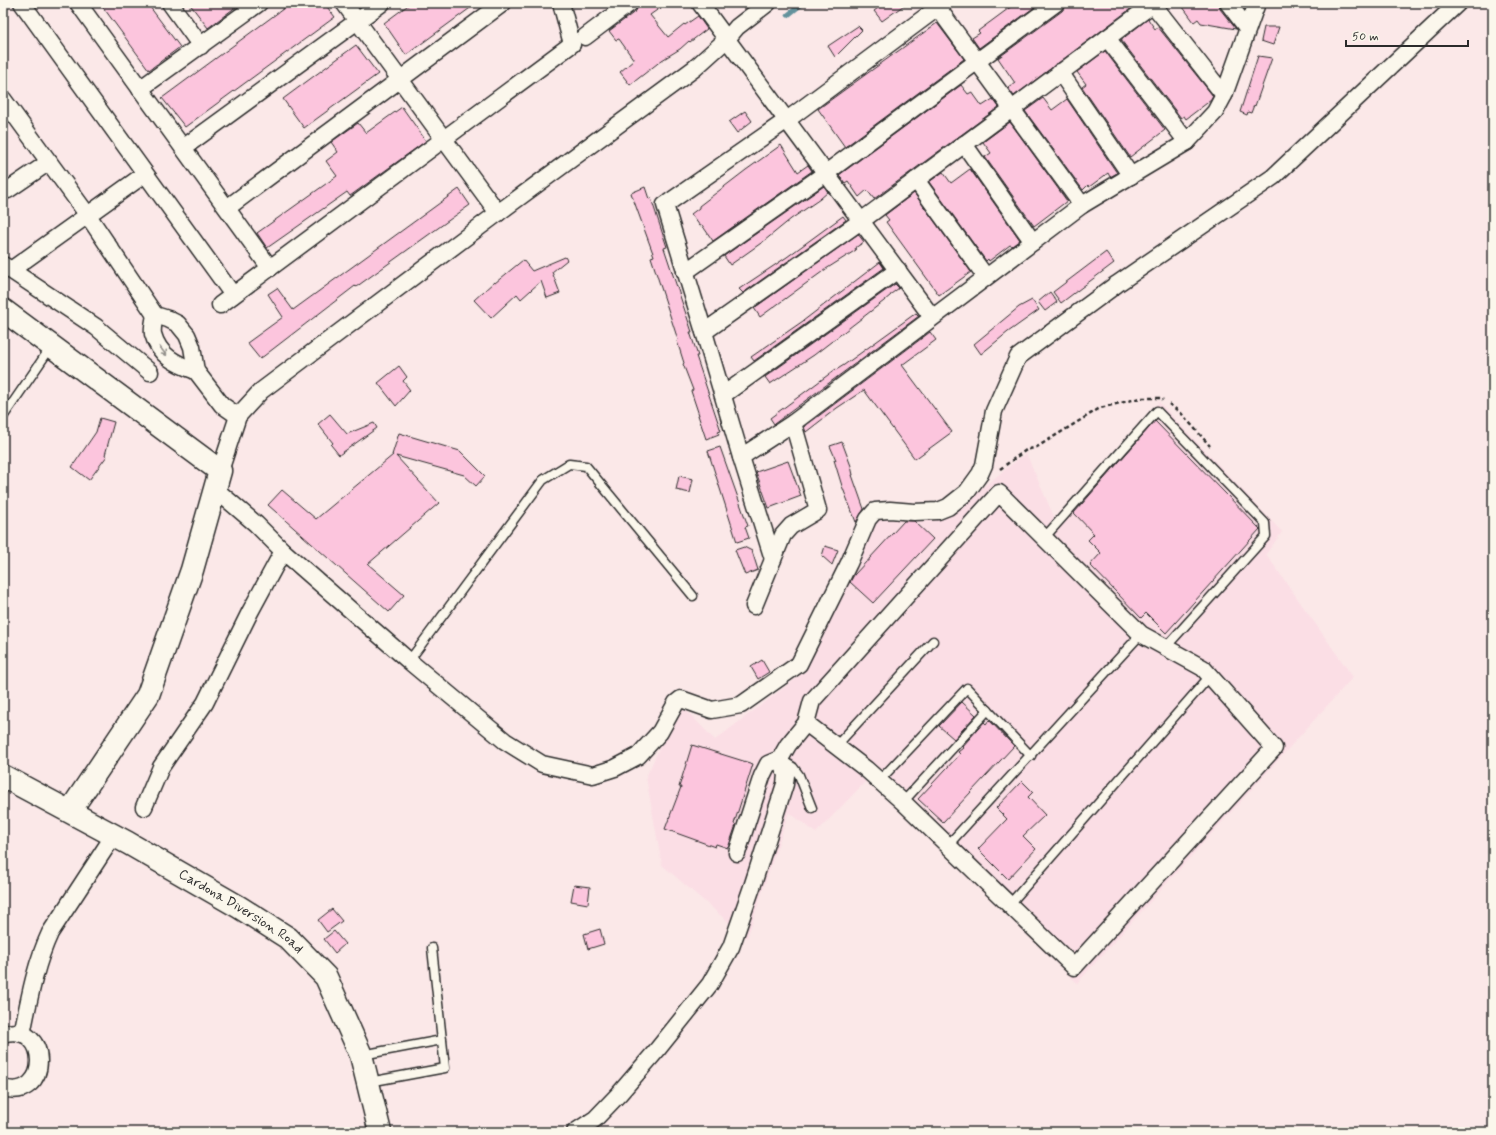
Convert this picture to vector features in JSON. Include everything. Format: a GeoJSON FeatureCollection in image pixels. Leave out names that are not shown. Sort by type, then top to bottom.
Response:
{"type":"FeatureCollection","features":[{"type":"Feature","properties":{"kind":"street"},"geometry":{"type":"LineString","coordinates":[[22,3],[145,174],[226,300],[572,44],[561,3]]}},
{"type":"Feature","properties":{"kind":"street"},"geometry":{"type":"LineString","coordinates":[[78,3],[270,268]]}},
{"type":"Feature","properties":{"kind":"street"},"geometry":{"type":"LineString","coordinates":[[170,3],[200,46]]}},
{"type":"Feature","properties":{"kind":"street"},"geometry":{"type":"LineString","coordinates":[[140,89],[259,3]]}},
{"type":"Feature","properties":{"kind":"street"},"geometry":{"type":"LineString","coordinates":[[344,3],[498,213]]}},
{"type":"Feature","properties":{"kind":"street"},"geometry":{"type":"LineString","coordinates":[[183,148],[382,3]]}},
{"type":"Feature","properties":{"kind":"street"},"geometry":{"type":"LineString","coordinates":[[227,208],[503,3]]}},
{"type":"Feature","properties":{"kind":"street"},"geometry":{"type":"LineString","coordinates":[[585,37],[630,3]]}},
{"type":"Feature","properties":{"kind":"street"},"geometry":{"type":"LineString","coordinates":[[700,3],[932,318]]}},
{"type":"Feature","properties":{"kind":"street"},"geometry":{"type":"LineString","coordinates":[[70,811],[148,695],[192,570],[217,480],[238,416],[261,391],[498,213],[695,68],[727,39],[737,27],[768,3]]}},
{"type":"Feature","properties":{"kind":"street"},"geometry":{"type":"LineString","coordinates":[[685,272],[826,173],[1056,3]]}},
{"type":"Feature","properties":{"kind":"street"},"geometry":{"type":"LineString","coordinates":[[1228,3],[1247,28]]}},
{"type":"Feature","properties":{"kind":"street"},"geometry":{"type":"LineString","coordinates":[[741,457],[793,423],[1082,205],[1187,142],[1215,112],[1224,95],[1257,3]]}},
{"type":"Feature","properties":{"kind":"street"},"geometry":{"type":"LineString","coordinates":[[3,310],[52,346],[217,480],[256,524],[283,551],[409,661],[505,741],[542,764],[593,774],[615,768],[638,756],[660,732],[676,703],[682,699],[712,710],[741,705],[799,664],[849,564],[868,519],[875,511],[938,511],[948,507],[967,492],[980,474],[984,465],[994,411],[1018,357],[1117,284],[1273,177],[1458,3]]}},
{"type":"Feature","properties":{"kind":"street"},"geometry":{"type":"LineString","coordinates":[[704,332],[861,221],[1153,4],[1224,95]]}},
{"type":"Feature","properties":{"kind":"street"},"geometry":{"type":"LineString","coordinates":[[773,559],[665,205],[787,120],[941,5],[977,61],[1082,205]]}},
{"type":"Feature","properties":{"kind":"street"},"geometry":{"type":"LineString","coordinates":[[1107,38],[1187,142]]}},
{"type":"Feature","properties":{"kind":"street"},"geometry":{"type":"LineString","coordinates":[[1060,72],[1131,176]]}},
{"type":"Feature","properties":{"kind":"street"},"geometry":{"type":"LineString","coordinates":[[3,99],[87,214],[155,315],[178,324],[187,335],[192,347],[196,371],[222,405],[238,416]]}},
{"type":"Feature","properties":{"kind":"street"},"geometry":{"type":"LineString","coordinates":[[964,144],[1034,242]]}},
{"type":"Feature","properties":{"kind":"street"},"geometry":{"type":"LineString","coordinates":[[3,187],[8,190],[49,162]]}},
{"type":"Feature","properties":{"kind":"street"},"geometry":{"type":"LineString","coordinates":[[145,174],[7,267],[96,327],[150,372]]}},
{"type":"Feature","properties":{"kind":"street"},"geometry":{"type":"LineString","coordinates":[[916,180],[986,277]]}},
{"type":"Feature","properties":{"kind":"street"},"geometry":{"type":"LineString","coordinates":[[723,395],[898,270]]}},
{"type":"Feature","properties":{"kind":"street"},"geometry":{"type":"LineString","coordinates":[[155,315],[153,332],[160,349],[178,365],[196,371]]}},
{"type":"Feature","properties":{"kind":"street"},"geometry":{"type":"LineString","coordinates":[[754,606],[783,535],[791,526],[818,510],[793,423]]}},
{"type":"Feature","properties":{"kind":"street"},"geometry":{"type":"LineString","coordinates":[[737,853],[762,776],[768,764],[780,760],[788,745],[806,723],[812,701],[998,493],[1141,634],[1203,668],[1274,748],[1074,967],[879,780],[806,723]]}},
{"type":"Feature","properties":{"kind":"street"},"geometry":{"type":"LineString","coordinates":[[144,807],[161,767],[205,703],[250,612],[283,551]]}},
{"type":"Feature","properties":{"kind":"street"},"geometry":{"type":"LineString","coordinates":[[575,1132],[595,1119],[657,1050],[710,984],[731,947],[785,784],[786,775],[780,760]]}},
{"type":"Feature","properties":{"kind":"street","name":"Cardona Diversion Road"},"geometry":{"type":"LineString","coordinates":[[3,776],[114,835],[239,906],[288,938],[326,977],[361,1055],[369,1082],[380,1132]]}},
{"type":"Feature","properties":{"kind":"street"},"geometry":{"type":"LineString","coordinates":[[22,1034],[32,986],[50,933],[114,835]]}},
{"type":"Feature","properties":{"kind":"street"},"geometry":{"type":"LineString","coordinates":[[3,1034],[22,1034],[30,1039],[36,1046],[40,1063],[38,1072],[33,1080],[26,1086],[9,1090],[3,1088]]}},
{"type":"Feature","properties":{"kind":"lane"},"geometry":{"type":"LineString","coordinates":[[3,417],[52,346]]}},
{"type":"Feature","properties":{"kind":"lane"},"geometry":{"type":"LineString","coordinates":[[1044,538],[1157,411],[1265,523],[1266,536],[1165,648]]}},
{"type":"Feature","properties":{"kind":"lane"},"geometry":{"type":"LineString","coordinates":[[409,661],[543,480],[569,464],[586,466],[693,596]]}},
{"type":"Feature","properties":{"kind":"lane"},"geometry":{"type":"LineString","coordinates":[[948,845],[1141,634]]}},
{"type":"Feature","properties":{"kind":"lane"},"geometry":{"type":"LineString","coordinates":[[836,746],[933,641]]}},
{"type":"Feature","properties":{"kind":"lane"},"geometry":{"type":"LineString","coordinates":[[1009,905],[1210,676]]}},
{"type":"Feature","properties":{"kind":"lane"},"geometry":{"type":"LineString","coordinates":[[879,780],[967,688],[1031,756]]}},
{"type":"Feature","properties":{"kind":"lane"},"geometry":{"type":"LineString","coordinates":[[903,802],[988,710]]}},
{"type":"Feature","properties":{"kind":"lane"},"geometry":{"type":"LineString","coordinates":[[780,760],[793,767],[800,775],[812,808]]}},
{"type":"Feature","properties":{"kind":"lane"},"geometry":{"type":"LineString","coordinates":[[369,1082],[445,1068],[432,948]]}},
{"type":"Feature","properties":{"kind":"lane"},"geometry":{"type":"LineString","coordinates":[[361,1055],[442,1040]]}},
{"type":"Feature","properties":{"kind":"path"},"geometry":{"type":"LineString","coordinates":[[998,471],[1021,453],[1038,447],[1100,408],[1140,398],[1161,398],[1181,413],[1214,450]]}},
{"type":"Feature","properties":{"kind":"shaded area"},"geometry":{"type":"Polygon","coordinates":[[[1159,402],[1282,532],[1266,554],[1353,677],[1077,983],[867,780],[816,833],[789,812],[747,938],[662,865],[646,777],[680,704],[715,740],[806,671],[880,514],[949,514],[1026,453],[1055,519],[1159,402]]]}},
{"type":"Feature","properties":{"kind":"building"},"geometry":{"type":"Polygon","coordinates":[[[100,3],[147,3],[180,47],[149,70],[100,3]]]}},
{"type":"Feature","properties":{"kind":"building"},"geometry":{"type":"Polygon","coordinates":[[[189,3],[241,3],[208,28],[189,3]]]}},
{"type":"Feature","properties":{"kind":"building"},"geometry":{"type":"Polygon","coordinates":[[[291,3],[324,3],[335,17],[185,127],[162,98],[291,3]]]}},
{"type":"Feature","properties":{"kind":"building"},"geometry":{"type":"Polygon","coordinates":[[[411,3],[477,3],[406,55],[384,23],[411,3]]]}},
{"type":"Feature","properties":{"kind":"building"},"geometry":{"type":"Polygon","coordinates":[[[639,3],[667,3],[650,15],[668,37],[684,24],[685,25],[698,16],[707,29],[662,60],[630,85],[620,72],[634,60],[619,39],[616,40],[609,31],[636,11],[639,3]]]}},
{"type":"Feature","properties":{"kind":"building"},"geometry":{"type":"Polygon","coordinates":[[[885,3],[907,3],[882,21],[874,11],[885,3]]]}},
{"type":"Feature","properties":{"kind":"building"},"geometry":{"type":"Polygon","coordinates":[[[1016,3],[1040,3],[979,48],[972,38],[980,33],[978,31],[1016,3]]]}},
{"type":"Feature","properties":{"kind":"building"},"geometry":{"type":"Polygon","coordinates":[[[1065,3],[1137,4],[1014,96],[1008,88],[1015,83],[998,58],[1062,11],[1065,7],[1065,3]]]}},
{"type":"Feature","properties":{"kind":"building"},"geometry":{"type":"Polygon","coordinates":[[[1180,3],[1219,3],[1220,9],[1236,29],[1201,23],[1198,19],[1194,22],[1180,3]]]}},
{"type":"Feature","properties":{"kind":"building"},"geometry":{"type":"Polygon","coordinates":[[[1148,19],[1155,29],[1158,27],[1213,96],[1211,100],[1186,119],[1184,116],[1181,118],[1121,40],[1148,19]]]}},
{"type":"Feature","properties":{"kind":"building"},"geometry":{"type":"Polygon","coordinates":[[[937,23],[964,59],[845,147],[818,109],[937,23]]]}},
{"type":"Feature","properties":{"kind":"building"},"geometry":{"type":"Polygon","coordinates":[[[858,26],[862,30],[835,57],[828,46],[858,26]]]}},
{"type":"Feature","properties":{"kind":"building"},"geometry":{"type":"Polygon","coordinates":[[[1264,27],[1279,27],[1273,45],[1261,41],[1264,27]]]}},
{"type":"Feature","properties":{"kind":"building"},"geometry":{"type":"Polygon","coordinates":[[[356,45],[378,74],[304,128],[283,99],[356,45]]]}},
{"type":"Feature","properties":{"kind":"building"},"geometry":{"type":"Polygon","coordinates":[[[1105,51],[1165,130],[1130,157],[1082,87],[1086,84],[1077,72],[1105,51]]]}},
{"type":"Feature","properties":{"kind":"building"},"geometry":{"type":"Polygon","coordinates":[[[1258,56],[1272,58],[1255,106],[1254,105],[1251,113],[1248,112],[1247,115],[1240,112],[1258,56]]]}},
{"type":"Feature","properties":{"kind":"building"},"geometry":{"type":"Polygon","coordinates":[[[961,85],[968,94],[972,92],[982,106],[993,99],[999,107],[874,199],[867,190],[859,197],[848,181],[845,183],[839,175],[961,85]]]}},
{"type":"Feature","properties":{"kind":"building"},"geometry":{"type":"Polygon","coordinates":[[[1043,98],[1052,110],[1067,99],[1117,173],[1110,177],[1108,173],[1089,187],[1088,185],[1083,190],[1025,111],[1043,98]]]}},
{"type":"Feature","properties":{"kind":"building"},"geometry":{"type":"Polygon","coordinates":[[[402,107],[426,141],[350,196],[347,192],[267,248],[257,233],[337,176],[326,161],[338,152],[331,142],[358,123],[366,133],[402,107]]]}},
{"type":"Feature","properties":{"kind":"building"},"geometry":{"type":"Polygon","coordinates":[[[745,111],[752,121],[737,133],[729,122],[745,111]]]}},
{"type":"Feature","properties":{"kind":"building"},"geometry":{"type":"Polygon","coordinates":[[[1010,122],[1067,201],[1034,226],[985,157],[991,153],[983,142],[1010,122]]]}},
{"type":"Feature","properties":{"kind":"building"},"geometry":{"type":"Polygon","coordinates":[[[781,145],[798,172],[808,165],[812,171],[713,241],[702,225],[700,226],[691,214],[699,208],[699,206],[781,145]]]}},
{"type":"Feature","properties":{"kind":"building"},"geometry":{"type":"Polygon","coordinates":[[[970,169],[1020,240],[1012,246],[1010,245],[989,261],[988,259],[986,261],[929,182],[943,172],[951,183],[970,169]]]}},
{"type":"Feature","properties":{"kind":"building"},"geometry":{"type":"Polygon","coordinates":[[[824,186],[828,192],[820,199],[730,265],[724,256],[824,186]]]}},
{"type":"Feature","properties":{"kind":"building"},"geometry":{"type":"Polygon","coordinates":[[[645,187],[649,199],[651,198],[667,247],[664,248],[692,332],[690,332],[698,356],[696,356],[721,431],[718,432],[719,434],[706,439],[691,391],[693,390],[683,364],[678,340],[651,257],[654,256],[631,193],[645,187]]]}},
{"type":"Feature","properties":{"kind":"building"},"geometry":{"type":"Polygon","coordinates":[[[459,189],[470,205],[356,287],[355,286],[260,359],[247,343],[283,317],[268,294],[277,288],[293,310],[459,189]]]}},
{"type":"Feature","properties":{"kind":"building"},"geometry":{"type":"Polygon","coordinates":[[[914,193],[971,272],[939,295],[886,222],[889,220],[885,215],[914,193]]]}},
{"type":"Feature","properties":{"kind":"building"},"geometry":{"type":"Polygon","coordinates":[[[843,216],[846,220],[743,293],[739,289],[787,257],[843,216]]]}},
{"type":"Feature","properties":{"kind":"building"},"geometry":{"type":"Polygon","coordinates":[[[858,234],[864,242],[855,248],[856,250],[826,269],[760,317],[754,308],[858,234]]]}},
{"type":"Feature","properties":{"kind":"building"},"geometry":{"type":"Polygon","coordinates":[[[1106,252],[1114,263],[1061,303],[1053,292],[1106,252]]]}},
{"type":"Feature","properties":{"kind":"building"},"geometry":{"type":"Polygon","coordinates":[[[565,257],[567,260],[552,272],[560,293],[547,298],[541,281],[521,299],[517,294],[491,318],[474,300],[494,282],[495,283],[523,260],[532,271],[565,257]]]}},
{"type":"Feature","properties":{"kind":"building"},"geometry":{"type":"Polygon","coordinates":[[[880,262],[884,268],[754,361],[751,357],[803,321],[880,262]]]}},
{"type":"Feature","properties":{"kind":"building"},"geometry":{"type":"Polygon","coordinates":[[[895,284],[899,288],[884,301],[814,355],[770,384],[765,377],[895,284]]]}},
{"type":"Feature","properties":{"kind":"building"},"geometry":{"type":"Polygon","coordinates":[[[1050,292],[1057,302],[1045,311],[1038,302],[1050,292]]]}},
{"type":"Feature","properties":{"kind":"building"},"geometry":{"type":"Polygon","coordinates":[[[1032,300],[1039,310],[1008,332],[981,354],[974,344],[1019,307],[1032,300]]]}},
{"type":"Feature","properties":{"kind":"building"},"geometry":{"type":"Polygon","coordinates":[[[916,313],[919,316],[774,424],[770,418],[836,369],[844,365],[916,313]]]}},
{"type":"Feature","properties":{"kind":"building"},"geometry":{"type":"Polygon","coordinates":[[[930,332],[936,340],[902,365],[952,432],[915,459],[864,390],[837,408],[806,432],[804,427],[930,332]]]}},
{"type":"Feature","properties":{"kind":"building"},"geometry":{"type":"Polygon","coordinates":[[[399,366],[407,377],[403,381],[410,390],[396,406],[378,383],[399,366]]]}},
{"type":"Feature","properties":{"kind":"building"},"geometry":{"type":"Polygon","coordinates":[[[330,414],[347,434],[374,423],[377,428],[339,455],[331,445],[333,443],[318,424],[330,414]]]}},
{"type":"Feature","properties":{"kind":"building"},"geometry":{"type":"Polygon","coordinates":[[[100,418],[114,422],[105,455],[107,456],[89,480],[72,467],[96,432],[100,418]]]}},
{"type":"Feature","properties":{"kind":"building"},"geometry":{"type":"Polygon","coordinates":[[[1155,421],[1260,529],[1166,633],[1146,613],[1141,618],[1090,565],[1101,553],[1088,540],[1094,534],[1074,513],[1155,421]]]}},
{"type":"Feature","properties":{"kind":"building"},"geometry":{"type":"Polygon","coordinates":[[[399,433],[460,451],[485,476],[476,486],[464,475],[396,456],[439,503],[368,564],[404,595],[389,612],[268,505],[282,490],[316,519],[393,455],[399,433]]]}},
{"type":"Feature","properties":{"kind":"building"},"geometry":{"type":"Polygon","coordinates":[[[842,442],[864,509],[856,522],[842,486],[834,460],[836,460],[830,446],[842,442]]]}},
{"type":"Feature","properties":{"kind":"building"},"geometry":{"type":"Polygon","coordinates":[[[720,447],[748,526],[745,527],[749,538],[737,542],[708,451],[720,447]]]}},
{"type":"Feature","properties":{"kind":"building"},"geometry":{"type":"Polygon","coordinates":[[[788,461],[801,496],[769,508],[756,472],[788,461]]]}},
{"type":"Feature","properties":{"kind":"building"},"geometry":{"type":"Polygon","coordinates":[[[679,476],[693,479],[690,493],[676,490],[679,476]]]}},
{"type":"Feature","properties":{"kind":"building"},"geometry":{"type":"Polygon","coordinates":[[[904,521],[914,521],[933,539],[873,603],[850,582],[854,575],[867,561],[869,561],[869,559],[904,521]]]}},
{"type":"Feature","properties":{"kind":"building"},"geometry":{"type":"Polygon","coordinates":[[[825,546],[838,550],[832,565],[822,556],[825,546]]]}},
{"type":"Feature","properties":{"kind":"building"},"geometry":{"type":"Polygon","coordinates":[[[744,547],[752,551],[758,570],[745,575],[735,550],[744,547]]]}},
{"type":"Feature","properties":{"kind":"building"},"geometry":{"type":"Polygon","coordinates":[[[762,660],[769,672],[758,679],[751,667],[762,660]]]}},
{"type":"Feature","properties":{"kind":"building"},"geometry":{"type":"Polygon","coordinates":[[[962,702],[976,715],[954,739],[939,726],[962,702]]]}},
{"type":"Feature","properties":{"kind":"building"},"geometry":{"type":"Polygon","coordinates":[[[989,720],[1014,746],[943,822],[918,799],[960,754],[958,752],[984,722],[986,724],[989,720]]]}},
{"type":"Feature","properties":{"kind":"building"},"geometry":{"type":"Polygon","coordinates":[[[692,745],[753,764],[728,848],[716,844],[715,847],[665,829],[681,787],[679,787],[692,745]]]}},
{"type":"Feature","properties":{"kind":"building"},"geometry":{"type":"Polygon","coordinates":[[[1022,781],[1033,792],[1028,797],[1045,815],[1023,836],[1036,849],[1008,879],[978,849],[1007,819],[996,808],[1022,781]]]}},
{"type":"Feature","properties":{"kind":"building"},"geometry":{"type":"Polygon","coordinates":[[[574,885],[590,887],[588,904],[571,901],[574,885]]]}},
{"type":"Feature","properties":{"kind":"building"},"geometry":{"type":"Polygon","coordinates":[[[332,909],[342,921],[327,932],[318,920],[332,909]]]}},
{"type":"Feature","properties":{"kind":"building"},"geometry":{"type":"Polygon","coordinates":[[[600,929],[604,944],[588,949],[584,934],[600,929]]]}},
{"type":"Feature","properties":{"kind":"building"},"geometry":{"type":"Polygon","coordinates":[[[334,931],[345,944],[335,953],[324,939],[334,931]]]}},
{"type":"Feature","properties":{"kind":"waterway"},"geometry":{"type":"LineString","coordinates":[[788,15],[803,3]]}}]}
